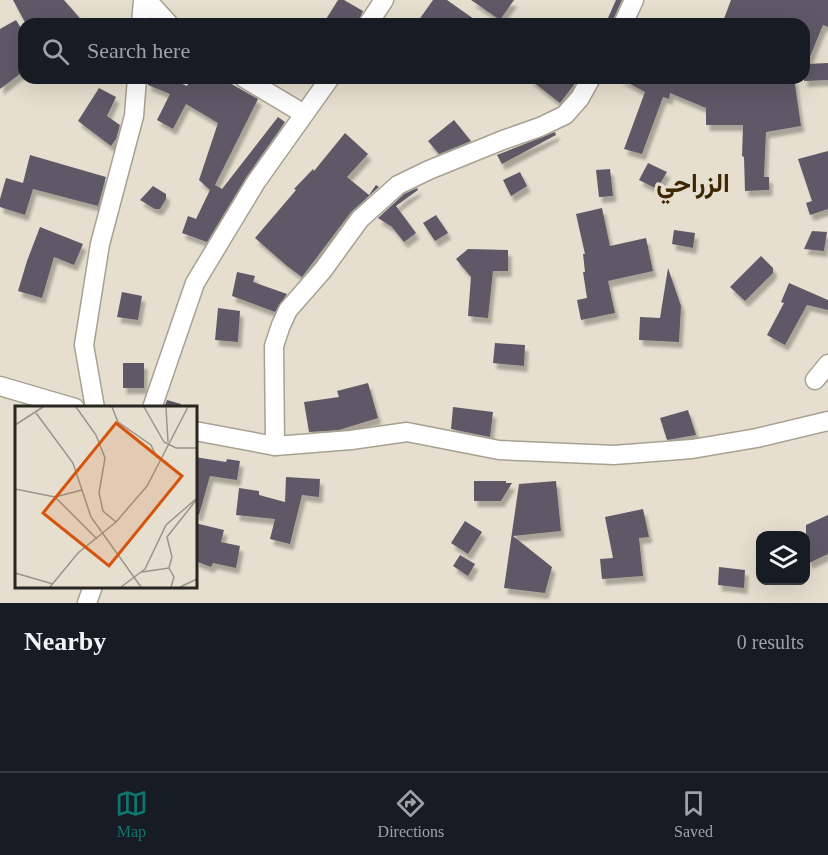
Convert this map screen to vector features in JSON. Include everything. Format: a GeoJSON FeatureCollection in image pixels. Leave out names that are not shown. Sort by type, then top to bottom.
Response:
{"type":"FeatureCollection","features":[{"type":"Feature","properties":{"kind":"street"},"geometry":{"type":"LineString","coordinates":[[142,18],[145,0]]}},
{"type":"Feature","properties":{"kind":"street"},"geometry":{"type":"LineString","coordinates":[[145,0],[163,18]]}},
{"type":"Feature","properties":{"kind":"street"},"geometry":{"type":"LineString","coordinates":[[372,18],[384,0]]}},
{"type":"Feature","properties":{"kind":"street"},"geometry":{"type":"LineString","coordinates":[[626,18],[634,0]]}},
{"type":"Feature","properties":{"kind":"street"},"geometry":{"type":"LineString","coordinates":[[95,406],[84,345],[100,244],[134,117],[137,84]]}},
{"type":"Feature","properties":{"kind":"street"},"geometry":{"type":"LineString","coordinates":[[254,84],[304,114]]}},
{"type":"Feature","properties":{"kind":"street"},"geometry":{"type":"LineString","coordinates":[[153,406],[195,283],[256,182],[326,84]]}},
{"type":"Feature","properties":{"kind":"street"},"geometry":{"type":"LineString","coordinates":[[275,446],[274,346],[281,325],[293,303],[322,270],[360,219],[398,185],[429,170],[565,115],[580,98],[588,84]]}},
{"type":"Feature","properties":{"kind":"street"},"geometry":{"type":"LineString","coordinates":[[815,380],[828,364]]}},
{"type":"Feature","properties":{"kind":"street"},"geometry":{"type":"LineString","coordinates":[[0,386],[68,406]]}},
{"type":"Feature","properties":{"kind":"street"},"geometry":{"type":"LineString","coordinates":[[196,431],[275,446],[351,440],[407,432],[500,450],[614,455],[692,449],[757,438],[828,421]]}},
{"type":"Feature","properties":{"kind":"street"},"geometry":{"type":"LineString","coordinates":[[87,603],[92,588]]}},
{"type":"Feature","properties":{"kind":"building"},"geometry":{"type":"Polygon","coordinates":[[[13,0],[64,0],[80,18],[23,18],[13,0]]]}},
{"type":"Feature","properties":{"kind":"building"},"geometry":{"type":"Polygon","coordinates":[[[338,0],[344,0],[363,11],[360,18],[327,18],[338,0]]]}},
{"type":"Feature","properties":{"kind":"building"},"geometry":{"type":"Polygon","coordinates":[[[433,0],[447,0],[472,18],[420,18],[433,0]]]}},
{"type":"Feature","properties":{"kind":"building"},"geometry":{"type":"Polygon","coordinates":[[[471,0],[514,0],[501,18],[497,18],[471,0]]]}},
{"type":"Feature","properties":{"kind":"building"},"geometry":{"type":"Polygon","coordinates":[[[616,0],[622,0],[614,18],[608,18],[616,0]]]}},
{"type":"Feature","properties":{"kind":"building"},"geometry":{"type":"Polygon","coordinates":[[[731,0],[828,0],[828,27],[823,25],[810,57],[810,18],[724,18],[731,0]]]}},
{"type":"Feature","properties":{"kind":"building"},"geometry":{"type":"Polygon","coordinates":[[[16,20],[18,23],[18,76],[0,89],[0,29],[16,20]]]}},
{"type":"Feature","properties":{"kind":"building"},"geometry":{"type":"Polygon","coordinates":[[[828,63],[828,80],[810,81],[810,64],[828,63]]]}},
{"type":"Feature","properties":{"kind":"building"},"geometry":{"type":"Polygon","coordinates":[[[232,84],[258,99],[215,185],[222,189],[278,117],[285,122],[247,176],[207,242],[182,233],[188,216],[196,219],[210,190],[199,180],[218,123],[186,104],[173,129],[157,120],[170,94],[148,85],[232,84]]]}},
{"type":"Feature","properties":{"kind":"building"},"geometry":{"type":"Polygon","coordinates":[[[536,84],[574,84],[560,103],[536,84]]]}},
{"type":"Feature","properties":{"kind":"building"},"geometry":{"type":"Polygon","coordinates":[[[630,84],[795,84],[801,126],[766,132],[764,177],[769,177],[769,190],[745,191],[744,157],[742,156],[743,125],[706,125],[706,108],[670,93],[669,99],[663,97],[642,154],[624,149],[645,92],[630,84]]]}},
{"type":"Feature","properties":{"kind":"building"},"geometry":{"type":"Polygon","coordinates":[[[99,88],[116,97],[107,116],[120,125],[116,139],[111,146],[78,121],[99,88]]]}},
{"type":"Feature","properties":{"kind":"building"},"geometry":{"type":"Polygon","coordinates":[[[454,120],[471,141],[439,154],[428,141],[454,120]]]}},
{"type":"Feature","properties":{"kind":"building"},"geometry":{"type":"Polygon","coordinates":[[[555,132],[556,135],[502,164],[497,155],[555,132]]]}},
{"type":"Feature","properties":{"kind":"building"},"geometry":{"type":"Polygon","coordinates":[[[345,133],[368,154],[347,177],[369,195],[376,185],[379,187],[351,212],[302,277],[255,238],[296,190],[294,189],[313,169],[314,171],[345,133]]]}},
{"type":"Feature","properties":{"kind":"building"},"geometry":{"type":"Polygon","coordinates":[[[828,151],[828,209],[810,215],[806,203],[812,201],[798,159],[828,151]]]}},
{"type":"Feature","properties":{"kind":"building"},"geometry":{"type":"Polygon","coordinates":[[[30,155],[106,177],[98,206],[33,189],[25,215],[0,207],[6,178],[23,183],[30,155]]]}},
{"type":"Feature","properties":{"kind":"building"},"geometry":{"type":"Polygon","coordinates":[[[648,163],[667,172],[657,189],[639,180],[648,163]]]}},
{"type":"Feature","properties":{"kind":"building"},"geometry":{"type":"Polygon","coordinates":[[[610,169],[613,196],[599,197],[596,170],[610,169]]]}},
{"type":"Feature","properties":{"kind":"building"},"geometry":{"type":"Polygon","coordinates":[[[520,172],[527,186],[511,196],[503,180],[520,172]]]}},
{"type":"Feature","properties":{"kind":"building"},"geometry":{"type":"Polygon","coordinates":[[[153,186],[166,194],[166,199],[160,209],[155,209],[140,200],[153,186]]]}},
{"type":"Feature","properties":{"kind":"building"},"geometry":{"type":"Polygon","coordinates":[[[417,188],[418,190],[396,206],[416,233],[404,242],[392,227],[378,218],[404,194],[417,188]]]}},
{"type":"Feature","properties":{"kind":"building"},"geometry":{"type":"Polygon","coordinates":[[[602,208],[610,246],[646,238],[653,271],[608,281],[615,313],[581,320],[577,300],[587,298],[583,272],[585,272],[583,254],[585,254],[576,214],[602,208]]]}},
{"type":"Feature","properties":{"kind":"building"},"geometry":{"type":"Polygon","coordinates":[[[436,215],[448,233],[435,241],[423,223],[436,215]]]}},
{"type":"Feature","properties":{"kind":"building"},"geometry":{"type":"Polygon","coordinates":[[[40,227],[83,244],[74,265],[54,257],[42,298],[18,291],[40,227]]]}},
{"type":"Feature","properties":{"kind":"building"},"geometry":{"type":"Polygon","coordinates":[[[674,230],[695,233],[693,248],[672,244],[674,230]]]}},
{"type":"Feature","properties":{"kind":"building"},"geometry":{"type":"Polygon","coordinates":[[[812,231],[827,232],[824,251],[804,249],[812,231]]]}},
{"type":"Feature","properties":{"kind":"building"},"geometry":{"type":"Polygon","coordinates":[[[468,249],[508,250],[508,271],[493,271],[488,318],[468,316],[471,277],[456,259],[468,249]]]}},
{"type":"Feature","properties":{"kind":"building"},"geometry":{"type":"Polygon","coordinates":[[[761,256],[773,268],[773,273],[745,301],[730,287],[761,256]]]}},
{"type":"Feature","properties":{"kind":"building"},"geometry":{"type":"Polygon","coordinates":[[[668,268],[681,306],[679,342],[639,340],[640,317],[660,318],[668,268]]]}},
{"type":"Feature","properties":{"kind":"building"},"geometry":{"type":"Polygon","coordinates":[[[237,272],[255,276],[253,282],[287,294],[275,312],[232,296],[237,272]]]}},
{"type":"Feature","properties":{"kind":"building"},"geometry":{"type":"Polygon","coordinates":[[[789,283],[828,300],[828,310],[807,305],[785,345],[767,335],[784,303],[781,302],[789,283]]]}},
{"type":"Feature","properties":{"kind":"building"},"geometry":{"type":"Polygon","coordinates":[[[122,292],[142,296],[138,320],[117,317],[122,292]]]}},
{"type":"Feature","properties":{"kind":"building"},"geometry":{"type":"Polygon","coordinates":[[[218,308],[240,311],[238,342],[215,340],[218,308]]]}},
{"type":"Feature","properties":{"kind":"building"},"geometry":{"type":"Polygon","coordinates":[[[495,343],[525,345],[524,366],[493,363],[495,343]]]}},
{"type":"Feature","properties":{"kind":"building"},"geometry":{"type":"Polygon","coordinates":[[[123,363],[144,363],[144,388],[123,388],[123,363]]]}},
{"type":"Feature","properties":{"kind":"building"},"geometry":{"type":"Polygon","coordinates":[[[368,383],[378,418],[339,430],[309,432],[304,402],[339,397],[337,391],[368,383]]]}},
{"type":"Feature","properties":{"kind":"building"},"geometry":{"type":"Polygon","coordinates":[[[167,400],[181,404],[180,406],[165,406],[167,400]]]}},
{"type":"Feature","properties":{"kind":"building"},"geometry":{"type":"Polygon","coordinates":[[[453,407],[493,412],[490,437],[451,429],[453,407]]]}},
{"type":"Feature","properties":{"kind":"building"},"geometry":{"type":"Polygon","coordinates":[[[688,410],[696,435],[667,440],[660,418],[688,410]]]}},
{"type":"Feature","properties":{"kind":"building"},"geometry":{"type":"Polygon","coordinates":[[[196,457],[226,462],[227,459],[240,461],[237,480],[210,476],[199,515],[196,514],[196,457]]]}},
{"type":"Feature","properties":{"kind":"building"},"geometry":{"type":"Polygon","coordinates":[[[286,477],[320,479],[319,497],[302,495],[290,544],[270,539],[275,519],[236,515],[239,488],[259,491],[259,495],[285,502],[286,477]]]}},
{"type":"Feature","properties":{"kind":"building"},"geometry":{"type":"Polygon","coordinates":[[[474,481],[512,483],[501,501],[474,501],[474,481]]]}},
{"type":"Feature","properties":{"kind":"building"},"geometry":{"type":"Polygon","coordinates":[[[556,481],[561,531],[513,536],[552,567],[545,593],[504,588],[519,484],[556,481]]]}},
{"type":"Feature","properties":{"kind":"building"},"geometry":{"type":"Polygon","coordinates":[[[643,509],[649,537],[639,538],[643,576],[602,579],[600,559],[613,558],[605,517],[643,509]]]}},
{"type":"Feature","properties":{"kind":"building"},"geometry":{"type":"Polygon","coordinates":[[[828,515],[828,554],[810,563],[810,531],[806,531],[806,525],[828,515]]]}},
{"type":"Feature","properties":{"kind":"building"},"geometry":{"type":"Polygon","coordinates":[[[465,521],[482,532],[468,554],[451,543],[465,521]]]}},
{"type":"Feature","properties":{"kind":"building"},"geometry":{"type":"Polygon","coordinates":[[[196,523],[224,530],[221,542],[240,546],[236,568],[213,563],[211,567],[196,561],[196,523]]]}},
{"type":"Feature","properties":{"kind":"building"},"geometry":{"type":"Polygon","coordinates":[[[460,555],[475,564],[468,576],[453,566],[460,555]]]}},
{"type":"Feature","properties":{"kind":"building"},"geometry":{"type":"Polygon","coordinates":[[[719,567],[745,570],[744,588],[718,585],[719,567]]]}},
{"type":"Feature","properties":{"kind":"district","name":"الزراحي"},"geometry":{"type":"Point","coordinates":[693,183]}}]}
